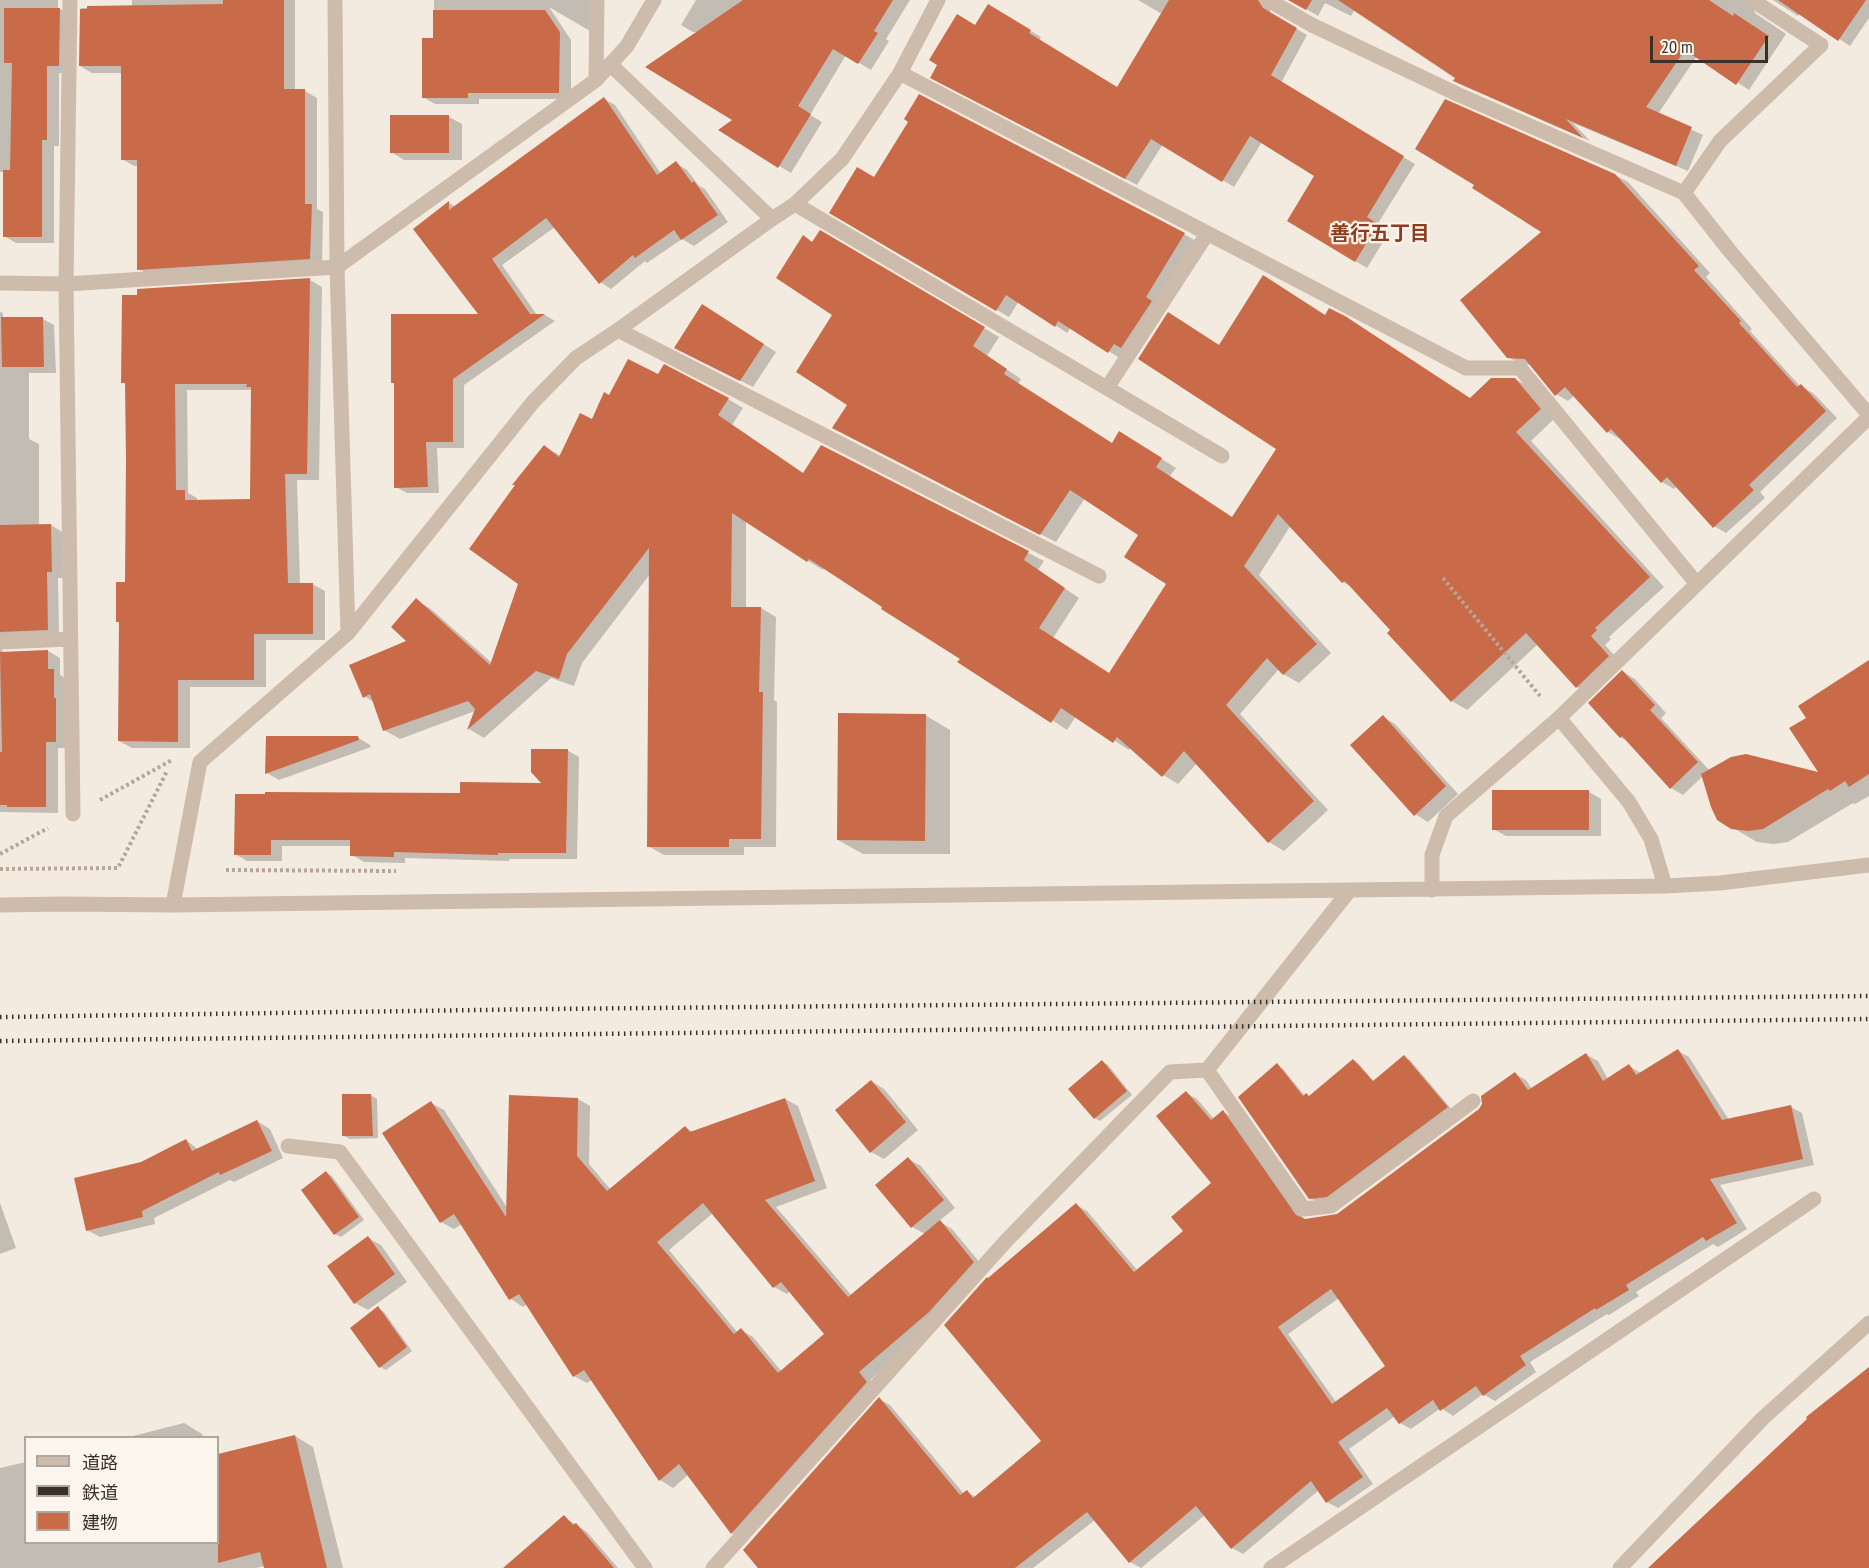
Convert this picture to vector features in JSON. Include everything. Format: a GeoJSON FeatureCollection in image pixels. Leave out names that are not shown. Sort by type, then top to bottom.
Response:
{"type":"FeatureCollection","features":[{"type":"Feature","properties":{"kind":"street"},"geometry":{"type":"LineString","coordinates":[[70,0],[66,284],[73,814]]}},
{"type":"Feature","properties":{"kind":"street"},"geometry":{"type":"LineString","coordinates":[[335,0],[337,267],[348,633]]}},
{"type":"Feature","properties":{"kind":"street"},"geometry":{"type":"LineString","coordinates":[[596,80],[597,0]]}},
{"type":"Feature","properties":{"kind":"street"},"geometry":{"type":"LineString","coordinates":[[0,283],[66,284],[337,267],[596,80],[627,46],[654,0]]}},
{"type":"Feature","properties":{"kind":"street"},"geometry":{"type":"LineString","coordinates":[[173,905],[200,762],[348,633],[533,402],[576,358],[795,204],[843,159],[900,73],[938,0]]}},
{"type":"Feature","properties":{"kind":"street"},"geometry":{"type":"LineString","coordinates":[[1268,0],[1312,25],[1457,94],[1684,193],[1869,416],[1559,718],[1446,816],[1432,855],[1432,890]]}},
{"type":"Feature","properties":{"kind":"street"},"geometry":{"type":"LineString","coordinates":[[1684,193],[1720,141],[1821,45],[1752,0]]}},
{"type":"Feature","properties":{"kind":"street"},"geometry":{"type":"LineString","coordinates":[[610,65],[772,219]]}},
{"type":"Feature","properties":{"kind":"street"},"geometry":{"type":"LineString","coordinates":[[900,73],[1466,368],[1520,369],[1698,584]]}},
{"type":"Feature","properties":{"kind":"street"},"geometry":{"type":"LineString","coordinates":[[795,204],[1222,456]]}},
{"type":"Feature","properties":{"kind":"street"},"geometry":{"type":"LineString","coordinates":[[1107,388],[1207,234]]}},
{"type":"Feature","properties":{"kind":"street"},"geometry":{"type":"LineString","coordinates":[[618,330],[1099,576]]}},
{"type":"Feature","properties":{"kind":"street"},"geometry":{"type":"LineString","coordinates":[[0,642],[70,639]]}},
{"type":"Feature","properties":{"kind":"street"},"geometry":{"type":"LineString","coordinates":[[1559,718],[1629,802],[1651,839],[1665,886]]}},
{"type":"Feature","properties":{"kind":"street"},"geometry":{"type":"LineString","coordinates":[[0,905],[173,905],[1665,886],[1720,883],[1869,865]]}},
{"type":"Feature","properties":{"kind":"street"},"geometry":{"type":"LineString","coordinates":[[713,1568],[1006,1241],[1170,1072],[1207,1070],[1349,891]]}},
{"type":"Feature","properties":{"kind":"street"},"geometry":{"type":"LineString","coordinates":[[1207,1070],[1304,1209],[1331,1206],[1473,1101]]}},
{"type":"Feature","properties":{"kind":"street"},"geometry":{"type":"LineString","coordinates":[[288,1146],[340,1152],[645,1568]]}},
{"type":"Feature","properties":{"kind":"street"},"geometry":{"type":"LineString","coordinates":[[1271,1568],[1814,1199]]}},
{"type":"Feature","properties":{"kind":"street"},"geometry":{"type":"LineString","coordinates":[[1620,1568],[1763,1418],[1869,1323]]}},
{"type":"Feature","properties":{"kind":"path"},"geometry":{"type":"LineString","coordinates":[[1443,579],[1559,718]]}},
{"type":"Feature","properties":{"kind":"path"},"geometry":{"type":"LineString","coordinates":[[0,854],[173,760],[118,868],[0,869]]}},
{"type":"Feature","properties":{"kind":"building"},"geometry":{"type":"Polygon","coordinates":[[[223,0],[284,0],[284,89],[305,89],[305,204],[312,204],[310,259],[137,270],[137,160],[121,160],[121,66],[79,66],[80,9],[87,9],[87,6],[223,4],[223,0]]]}},
{"type":"Feature","properties":{"kind":"building"},"geometry":{"type":"Polygon","coordinates":[[[743,0],[893,0],[874,31],[878,33],[858,64],[833,49],[798,106],[811,114],[778,168],[718,130],[732,120],[645,67],[743,0]]]}},
{"type":"Feature","properties":{"kind":"building"},"geometry":{"type":"Polygon","coordinates":[[[1169,0],[1258,0],[1263,8],[1297,28],[1271,75],[1404,156],[1367,217],[1378,224],[1355,262],[1287,221],[1314,176],[1250,136],[1222,182],[1151,139],[1125,179],[930,78],[937,65],[929,60],[957,14],[975,25],[988,4],[1031,30],[1029,33],[1117,87],[1169,0]]]}},
{"type":"Feature","properties":{"kind":"building"},"geometry":{"type":"Polygon","coordinates":[[[1288,0],[1312,0],[1306,10],[1288,0]]]}},
{"type":"Feature","properties":{"kind":"building"},"geometry":{"type":"Polygon","coordinates":[[[1338,0],[1709,0],[1769,36],[1736,85],[1685,50],[1646,107],[1692,127],[1676,166],[1566,119],[1583,138],[1453,81],[1455,78],[1338,0]]]}},
{"type":"Feature","properties":{"kind":"building"},"geometry":{"type":"Polygon","coordinates":[[[1778,0],[1866,0],[1838,41],[1778,0]]]}},
{"type":"Feature","properties":{"kind":"building"},"geometry":{"type":"Polygon","coordinates":[[[4,8],[60,8],[59,66],[47,66],[47,140],[42,140],[42,237],[3,237],[3,170],[10,170],[12,63],[4,63],[4,8]]]}},
{"type":"Feature","properties":{"kind":"building"},"geometry":{"type":"Polygon","coordinates":[[[433,10],[545,10],[560,32],[559,93],[468,93],[468,98],[422,98],[422,38],[433,38],[433,10]]]}},
{"type":"Feature","properties":{"kind":"building"},"geometry":{"type":"Polygon","coordinates":[[[919,94],[1185,233],[1146,297],[1152,301],[1121,348],[1114,344],[1108,353],[1058,321],[1055,327],[1006,295],[996,311],[829,213],[857,167],[874,177],[908,122],[904,119],[919,94]]]}},
{"type":"Feature","properties":{"kind":"building"},"geometry":{"type":"Polygon","coordinates":[[[604,97],[657,175],[676,161],[692,183],[694,181],[718,215],[681,240],[674,230],[635,258],[633,255],[599,284],[546,218],[492,259],[530,314],[545,314],[453,379],[453,442],[426,442],[428,487],[394,488],[394,383],[391,383],[391,314],[478,314],[413,229],[449,201],[449,210],[604,97]]]}},
{"type":"Feature","properties":{"kind":"building"},"geometry":{"type":"Polygon","coordinates":[[[1445,99],[1615,174],[1699,266],[1694,270],[1741,321],[1739,323],[1797,387],[1801,384],[1826,411],[1749,485],[1754,490],[1713,528],[1667,477],[1661,483],[1611,429],[1607,433],[1565,387],[1555,396],[1525,359],[1507,358],[1460,300],[1541,232],[1472,188],[1474,185],[1415,149],[1445,99]]]}},
{"type":"Feature","properties":{"kind":"building"},"geometry":{"type":"Polygon","coordinates":[[[390,115],[449,115],[449,153],[390,153],[390,115]]]}},
{"type":"Feature","properties":{"kind":"building"},"geometry":{"type":"Polygon","coordinates":[[[820,230],[985,327],[973,346],[1007,369],[1004,374],[1112,443],[1119,431],[1162,458],[1156,467],[1232,517],[1276,449],[1138,359],[1168,312],[1219,345],[1263,275],[1325,315],[1329,308],[1345,316],[1470,398],[1491,378],[1515,378],[1541,409],[1516,432],[1650,577],[1595,628],[1597,630],[1591,636],[1609,656],[1576,688],[1526,633],[1451,702],[1387,633],[1390,630],[1345,581],[1342,583],[1278,514],[1244,566],[1317,644],[1283,675],[1267,658],[1226,705],[1314,801],[1268,843],[1184,751],[1162,777],[1117,737],[1113,743],[1061,708],[1051,723],[957,662],[960,659],[881,609],[882,607],[809,559],[807,562],[732,513],[731,607],[761,607],[759,692],[763,692],[761,839],[729,839],[729,847],[647,847],[649,548],[567,654],[559,679],[536,671],[467,730],[475,709],[468,701],[383,731],[370,694],[363,698],[349,665],[406,641],[391,627],[416,598],[490,665],[518,584],[469,549],[515,485],[512,485],[544,445],[559,457],[580,413],[592,419],[604,392],[609,395],[628,359],[658,374],[664,364],[729,398],[718,415],[803,473],[821,445],[1029,551],[1024,560],[1065,588],[1039,628],[1109,673],[1166,584],[1124,557],[1138,535],[1070,490],[1040,535],[832,428],[847,405],[796,372],[832,315],[776,278],[803,235],[812,242],[820,230]]]}},
{"type":"Feature","properties":{"kind":"building"},"geometry":{"type":"Polygon","coordinates":[[[310,278],[307,474],[285,474],[288,583],[313,583],[313,634],[254,634],[254,680],[178,680],[178,742],[118,741],[119,622],[116,622],[116,582],[125,582],[126,459],[125,383],[121,383],[122,295],[137,295],[137,289],[310,278]],[[175,384],[176,490],[185,490],[185,500],[250,499],[251,387],[246,387],[247,384],[175,384]]]}},
{"type":"Feature","properties":{"kind":"building"},"geometry":{"type":"Polygon","coordinates":[[[702,304],[764,344],[740,381],[674,348],[702,304]]]}},
{"type":"Feature","properties":{"kind":"building"},"geometry":{"type":"Polygon","coordinates":[[[1,317],[43,317],[44,367],[2,367],[1,317]]]}},
{"type":"Feature","properties":{"kind":"building"},"geometry":{"type":"Polygon","coordinates":[[[51,524],[52,572],[47,572],[48,630],[0,632],[0,525],[51,524]]]}},
{"type":"Feature","properties":{"kind":"building"},"geometry":{"type":"Polygon","coordinates":[[[48,650],[48,669],[54,669],[56,742],[46,742],[46,807],[7,807],[7,805],[0,805],[0,752],[2,752],[0,652],[48,650]]]}},
{"type":"Feature","properties":{"kind":"building"},"geometry":{"type":"Polygon","coordinates":[[[1869,660],[1869,774],[1849,787],[1845,781],[1830,791],[1828,789],[1763,829],[1748,831],[1731,829],[1717,820],[1701,774],[1731,757],[1746,754],[1818,772],[1789,728],[1806,718],[1798,706],[1869,660]]]}},
{"type":"Feature","properties":{"kind":"building"},"geometry":{"type":"Polygon","coordinates":[[[1622,670],[1655,705],[1650,710],[1698,762],[1670,789],[1622,736],[1620,738],[1588,703],[1622,670]]]}},
{"type":"Feature","properties":{"kind":"building"},"geometry":{"type":"Polygon","coordinates":[[[838,713],[926,714],[925,841],[837,840],[838,713]]]}},
{"type":"Feature","properties":{"kind":"building"},"geometry":{"type":"Polygon","coordinates":[[[1383,715],[1446,786],[1414,816],[1350,745],[1383,715]]]}},
{"type":"Feature","properties":{"kind":"building"},"geometry":{"type":"Polygon","coordinates":[[[266,736],[358,736],[359,740],[265,774],[266,736]]]}},
{"type":"Feature","properties":{"kind":"building"},"geometry":{"type":"Polygon","coordinates":[[[531,749],[568,749],[566,853],[498,853],[498,855],[394,852],[394,857],[350,856],[350,840],[271,840],[271,855],[234,855],[235,794],[265,794],[265,792],[460,793],[460,782],[541,783],[531,772],[531,749]]]}},
{"type":"Feature","properties":{"kind":"building"},"geometry":{"type":"Polygon","coordinates":[[[1492,790],[1589,790],[1589,830],[1492,830],[1492,790]]]}},
{"type":"Feature","properties":{"kind":"building"},"geometry":{"type":"Polygon","coordinates":[[[1678,1049],[1722,1120],[1791,1105],[1803,1159],[1710,1179],[1737,1223],[1706,1241],[1703,1237],[1626,1285],[1629,1290],[1596,1310],[1595,1308],[1520,1356],[1526,1365],[1483,1396],[1476,1386],[1440,1411],[1433,1400],[1399,1424],[1387,1408],[1338,1442],[1363,1477],[1326,1503],[1311,1481],[1231,1549],[1196,1506],[1129,1563],[1087,1512],[1015,1568],[758,1568],[743,1550],[879,1397],[960,1495],[967,1490],[973,1498],[1041,1441],[944,1325],[987,1277],[1076,1203],[1134,1272],[1183,1231],[1171,1217],[1211,1183],[1156,1116],[1186,1091],[1211,1120],[1223,1110],[1296,1215],[1305,1219],[1337,1214],[1479,1109],[1482,1104],[1481,1096],[1515,1072],[1528,1090],[1586,1053],[1603,1081],[1629,1064],[1636,1075],[1678,1049]],[[1331,1289],[1278,1327],[1332,1404],[1385,1366],[1331,1289]]]}},
{"type":"Feature","properties":{"kind":"building"},"geometry":{"type":"Polygon","coordinates":[[[1404,1055],[1448,1107],[1327,1197],[1309,1199],[1238,1097],[1277,1063],[1303,1096],[1306,1093],[1309,1096],[1353,1059],[1373,1081],[1404,1055]]]}},
{"type":"Feature","properties":{"kind":"building"},"geometry":{"type":"Polygon","coordinates":[[[1102,1060],[1127,1091],[1094,1119],[1068,1089],[1102,1060]]]}},
{"type":"Feature","properties":{"kind":"building"},"geometry":{"type":"Polygon","coordinates":[[[871,1080],[906,1122],[870,1153],[835,1110],[871,1080]]]}},
{"type":"Feature","properties":{"kind":"building"},"geometry":{"type":"Polygon","coordinates":[[[342,1094],[371,1094],[373,1136],[342,1136],[342,1094]]]}},
{"type":"Feature","properties":{"kind":"building"},"geometry":{"type":"Polygon","coordinates":[[[509,1095],[578,1098],[577,1156],[607,1191],[685,1126],[690,1132],[785,1098],[815,1181],[765,1200],[848,1297],[940,1220],[974,1262],[929,1312],[859,1372],[867,1382],[731,1534],[679,1464],[659,1481],[584,1370],[573,1377],[519,1294],[509,1300],[454,1214],[440,1223],[382,1133],[431,1101],[506,1217],[509,1095]],[[703,1203],[657,1242],[734,1334],[741,1328],[778,1373],[824,1334],[781,1282],[773,1288],[703,1203]]]}},
{"type":"Feature","properties":{"kind":"building"},"geometry":{"type":"Polygon","coordinates":[[[257,1120],[272,1151],[220,1175],[219,1172],[142,1211],[143,1217],[86,1231],[74,1178],[141,1162],[186,1139],[192,1151],[257,1120]]]}},
{"type":"Feature","properties":{"kind":"building"},"geometry":{"type":"Polygon","coordinates":[[[908,1157],[944,1200],[911,1228],[875,1185],[908,1157]]]}},
{"type":"Feature","properties":{"kind":"building"},"geometry":{"type":"Polygon","coordinates":[[[326,1171],[359,1217],[334,1235],[301,1190],[326,1171]]]}},
{"type":"Feature","properties":{"kind":"building"},"geometry":{"type":"Polygon","coordinates":[[[368,1236],[395,1274],[354,1304],[327,1266],[368,1236]]]}},
{"type":"Feature","properties":{"kind":"building"},"geometry":{"type":"Polygon","coordinates":[[[378,1306],[407,1347],[379,1368],[350,1328],[378,1306]]]}},
{"type":"Feature","properties":{"kind":"building"},"geometry":{"type":"Polygon","coordinates":[[[1869,1367],[1869,1568],[1648,1568],[1807,1419],[1806,1417],[1869,1367]]]}},
{"type":"Feature","properties":{"kind":"building"},"geometry":{"type":"Polygon","coordinates":[[[295,1435],[327,1568],[264,1568],[260,1552],[218,1563],[219,1454],[295,1435]]]}},
{"type":"Feature","properties":{"kind":"building"},"geometry":{"type":"Polygon","coordinates":[[[564,1515],[573,1525],[576,1523],[614,1568],[503,1568],[564,1515]]]}},
{"type":"Feature","properties":{"kind":"railway"},"geometry":{"type":"LineString","coordinates":[[0,1017],[548,1009],[1869,996]]}},
{"type":"Feature","properties":{"kind":"railway"},"geometry":{"type":"LineString","coordinates":[[0,1041],[1869,1019]]}},
{"type":"Feature","properties":{"kind":"district","name":"善行五丁目"},"geometry":{"type":"Point","coordinates":[1380,234]}}]}
